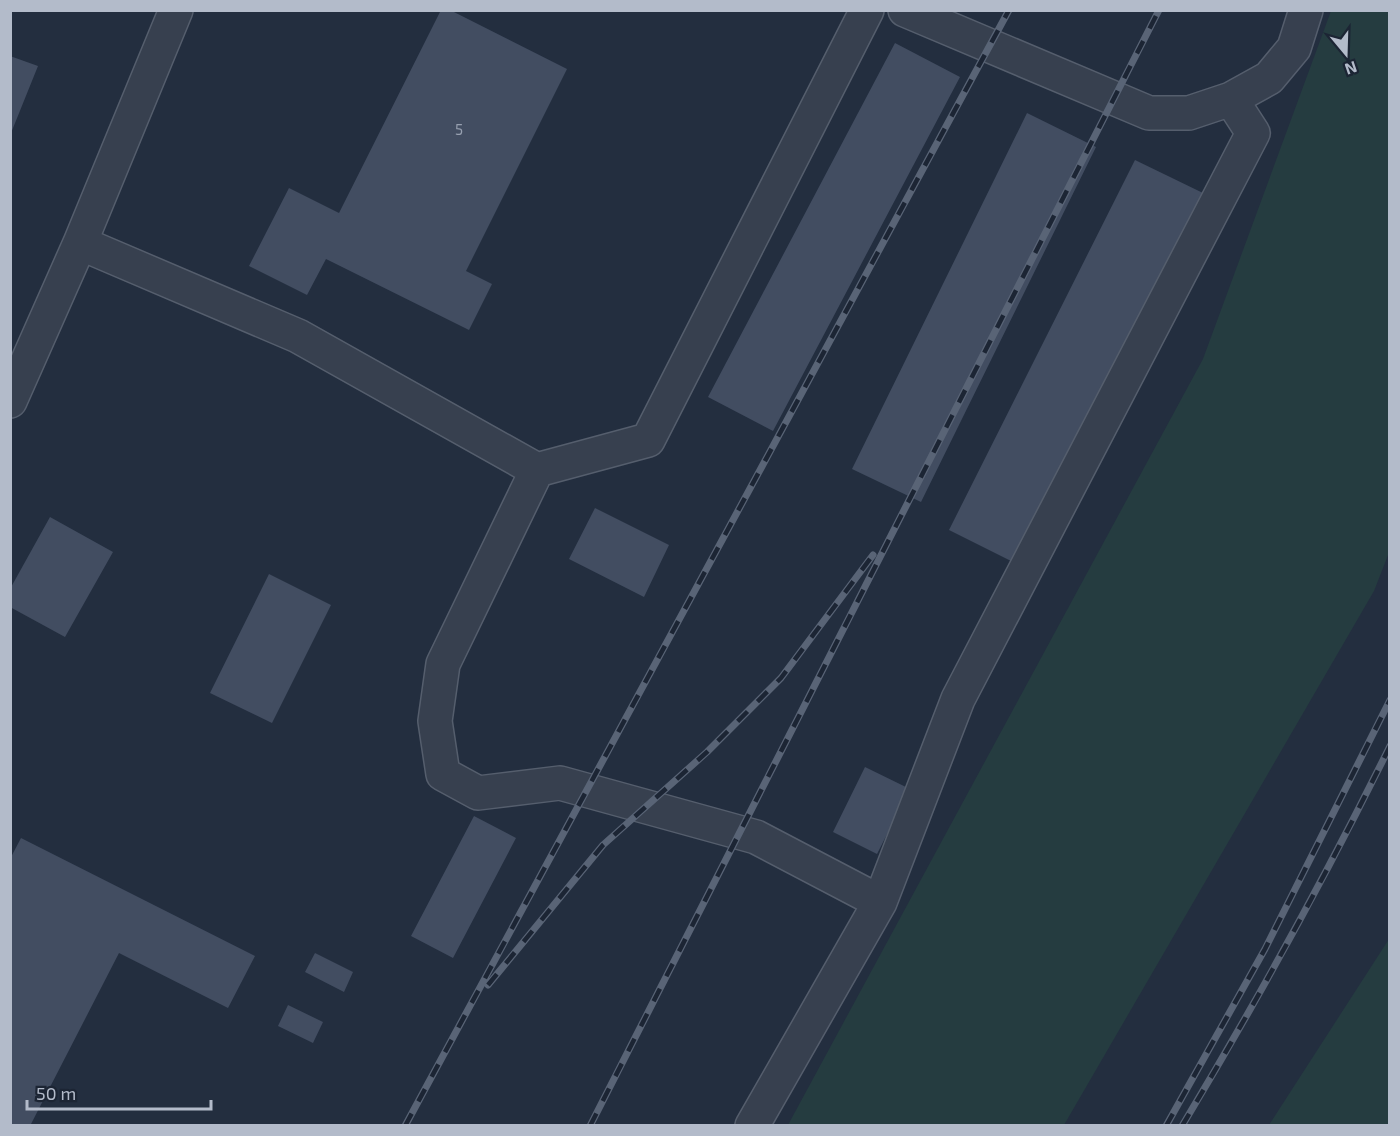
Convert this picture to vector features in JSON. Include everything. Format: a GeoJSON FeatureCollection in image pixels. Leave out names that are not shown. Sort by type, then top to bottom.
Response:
{"type":"FeatureCollection","features":[{"type":"Feature","properties":{"kind":"lane"},"geometry":{"type":"LineString","coordinates":[[10,401],[80,243],[176,10]]}},
{"type":"Feature","properties":{"kind":"lane"},"geometry":{"type":"LineString","coordinates":[[80,243],[298,336],[537,470],[648,440],[867,10]]}},
{"type":"Feature","properties":{"kind":"lane"},"geometry":{"type":"LineString","coordinates":[[905,10],[1149,114],[1189,112],[1231,99],[1269,78],[1294,48],[1306,10]]}},
{"type":"Feature","properties":{"kind":"lane"},"geometry":{"type":"LineString","coordinates":[[752,1125],[880,902],[958,699],[1253,133],[1231,99]]}},
{"type":"Feature","properties":{"kind":"lane"},"geometry":{"type":"LineString","coordinates":[[537,470],[443,664],[435,721],[443,774],[478,793],[560,783],[756,837],[880,902]]}},
{"type":"Feature","properties":{"kind":"green space"},"geometry":{"type":"Polygon","coordinates":[[[1331,11],[1389,11],[1390,550],[1374,591],[1064,1125],[788,1125],[1203,359],[1331,11]]]}},
{"type":"Feature","properties":{"kind":"green space"},"geometry":{"type":"Polygon","coordinates":[[[1389,939],[1389,1125],[1269,1125],[1389,939]]]}},
{"type":"Feature","properties":{"kind":"building"},"geometry":{"type":"Polygon","coordinates":[[[441,10],[450,10],[567,69],[466,271],[492,284],[469,330],[326,259],[307,295],[249,266],[289,188],[339,213],[441,10]]]}},
{"type":"Feature","properties":{"kind":"building"},"geometry":{"type":"Polygon","coordinates":[[[895,43],[960,77],[773,431],[708,397],[895,43]]]}},
{"type":"Feature","properties":{"kind":"building"},"geometry":{"type":"Polygon","coordinates":[[[10,56],[38,66],[11,133],[10,133],[10,56]]]}},
{"type":"Feature","properties":{"kind":"building"},"geometry":{"type":"Polygon","coordinates":[[[1027,113],[1096,147],[921,502],[852,469],[1027,113]]]}},
{"type":"Feature","properties":{"kind":"building"},"geometry":{"type":"Polygon","coordinates":[[[1135,160],[1203,193],[1017,564],[949,530],[1135,160]]]}},
{"type":"Feature","properties":{"kind":"building"},"geometry":{"type":"Polygon","coordinates":[[[595,508],[669,545],[644,597],[569,559],[595,508]]]}},
{"type":"Feature","properties":{"kind":"building"},"geometry":{"type":"Polygon","coordinates":[[[50,517],[113,552],[65,637],[10,607],[10,589],[50,517]]]}},
{"type":"Feature","properties":{"kind":"building"},"geometry":{"type":"Polygon","coordinates":[[[269,574],[331,605],[272,723],[210,693],[269,574]]]}},
{"type":"Feature","properties":{"kind":"building"},"geometry":{"type":"Polygon","coordinates":[[[865,767],[910,789],[877,854],[833,832],[865,767]]]}},
{"type":"Feature","properties":{"kind":"building"},"geometry":{"type":"Polygon","coordinates":[[[474,816],[516,838],[453,958],[411,936],[474,816]]]}},
{"type":"Feature","properties":{"kind":"building"},"geometry":{"type":"Polygon","coordinates":[[[21,838],[255,956],[228,1008],[119,953],[30,1126],[10,1126],[10,859],[21,838]]]}},
{"type":"Feature","properties":{"kind":"building"},"geometry":{"type":"Polygon","coordinates":[[[315,953],[353,972],[344,992],[305,972],[315,953]]]}},
{"type":"Feature","properties":{"kind":"building"},"geometry":{"type":"Polygon","coordinates":[[[288,1005],[323,1022],[313,1043],[278,1026],[288,1005]]]}},
{"type":"Feature","properties":{"kind":"railway"},"geometry":{"type":"LineString","coordinates":[[405,1126],[1009,10]]}},
{"type":"Feature","properties":{"kind":"railway"},"geometry":{"type":"LineString","coordinates":[[590,1126],[1159,10]]}},
{"type":"Feature","properties":{"kind":"railway"},"geometry":{"type":"LineString","coordinates":[[488,985],[603,845],[707,752],[781,678],[873,555]]}},
{"type":"Feature","properties":{"kind":"railway"},"geometry":{"type":"LineString","coordinates":[[1166,1126],[1265,949],[1390,700]]}},
{"type":"Feature","properties":{"kind":"railway"},"geometry":{"type":"LineString","coordinates":[[1182,1126],[1290,938],[1390,746]]}}]}
